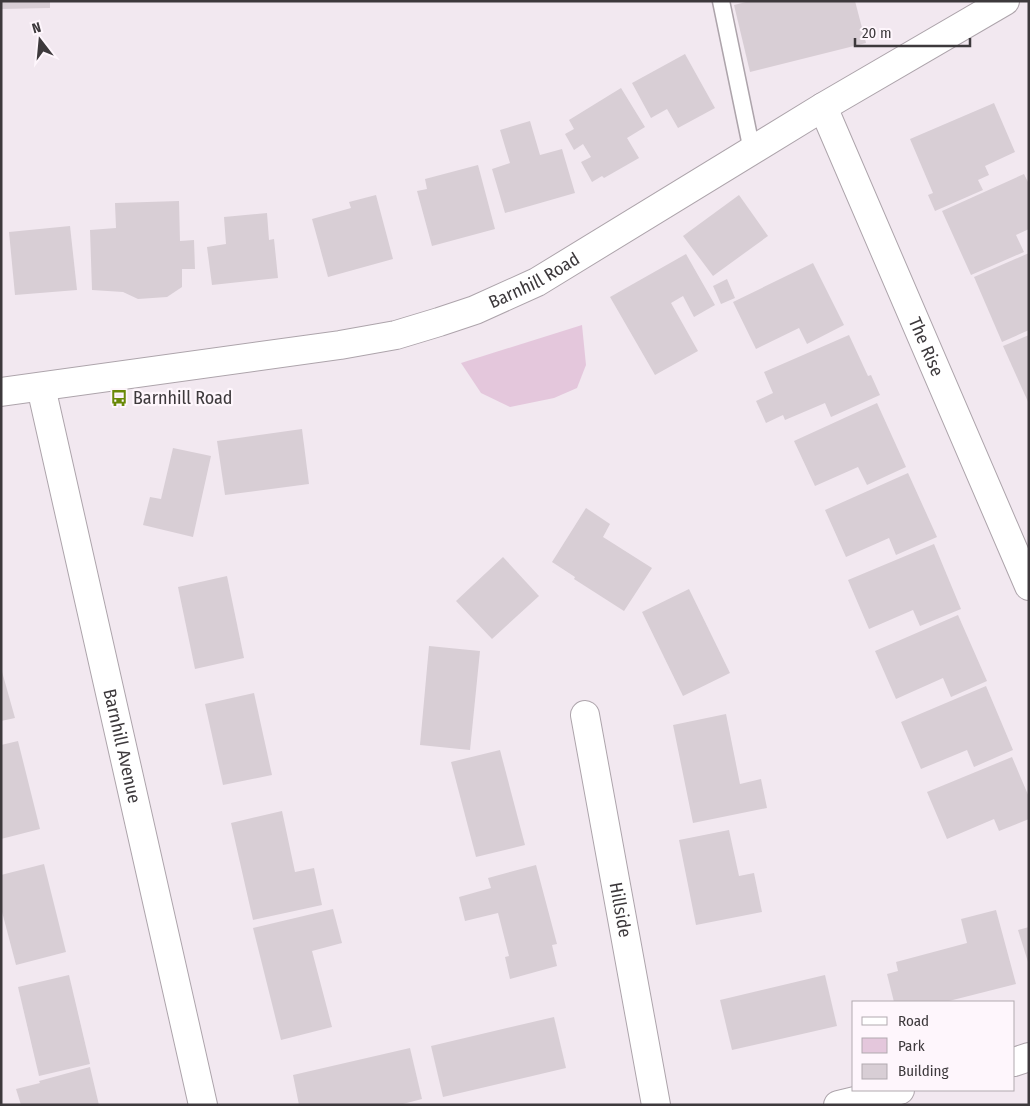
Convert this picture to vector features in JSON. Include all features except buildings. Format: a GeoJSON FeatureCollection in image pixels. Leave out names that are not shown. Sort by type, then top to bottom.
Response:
{"type":"FeatureCollection","features":[{"type":"Feature","properties":{"kind":"street","name":"Barnhill Road"},"geometry":{"type":"LineString","coordinates":[[1,392],[340,345],[396,335],[475,310],[537,282],[823,108],[1005,1]]}},
{"type":"Feature","properties":{"kind":"street","name":"The Rise"},"geometry":{"type":"LineString","coordinates":[[823,108],[1029,586]]}},
{"type":"Feature","properties":{"kind":"street","name":"Barnhill Avenue"},"geometry":{"type":"LineString","coordinates":[[41,387],[204,1105]]}},
{"type":"Feature","properties":{"kind":"street","name":"Hillside"},"geometry":{"type":"LineString","coordinates":[[584,715],[656,1105]]}},
{"type":"Feature","properties":{"kind":"street"},"geometry":{"type":"LineString","coordinates":[[1015,1062],[1029,1057]]}},
{"type":"Feature","properties":{"kind":"street"},"geometry":{"type":"LineString","coordinates":[[838,1105],[896,1091]]}},
{"type":"Feature","properties":{"kind":"lane"},"geometry":{"type":"LineString","coordinates":[[721,1],[752,151]]}},
{"type":"Feature","properties":{"kind":"green space"},"geometry":{"type":"Polygon","coordinates":[[[582,325],[586,365],[577,388],[554,398],[510,407],[481,393],[461,363],[582,325]]]}},
{"type":"Feature","properties":{"kind":"place","name":"Barnhill Road"},"geometry":{"type":"Point","coordinates":[119,398]}}]}
